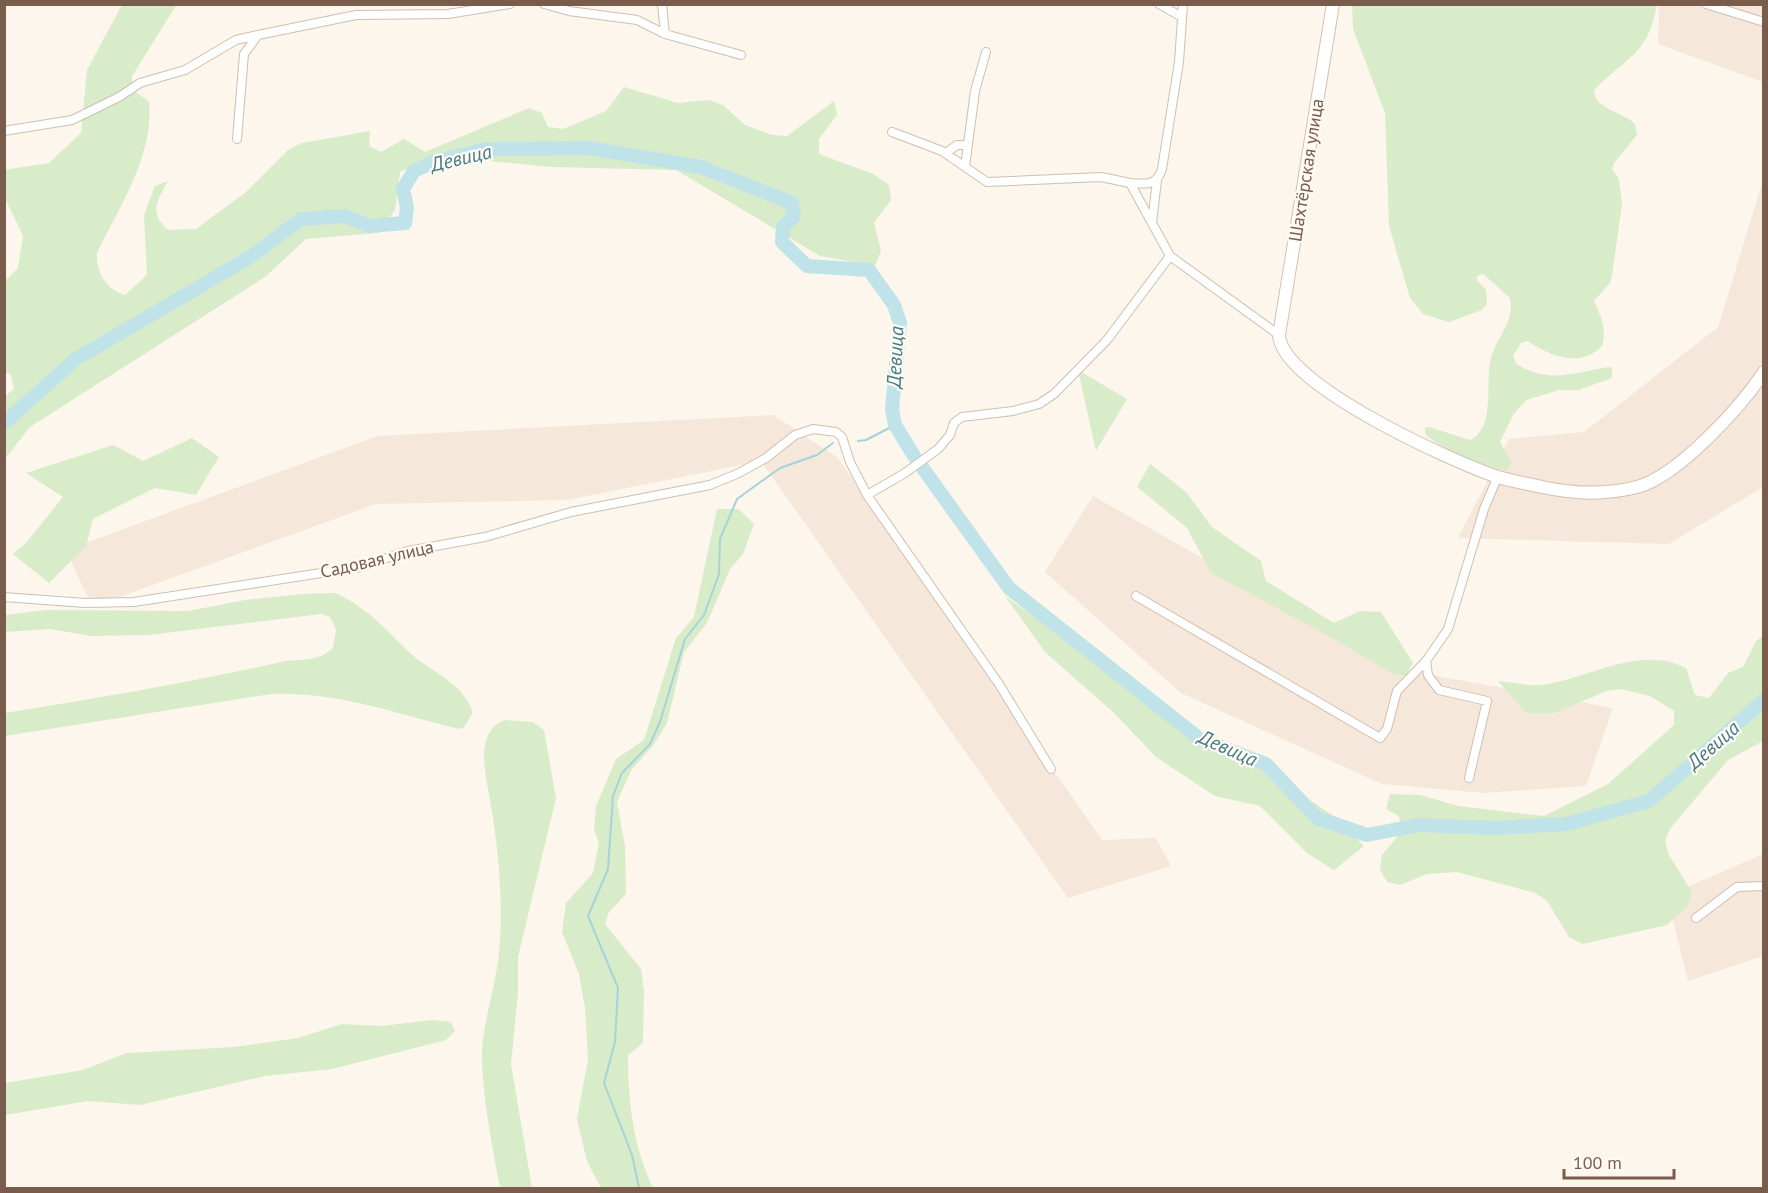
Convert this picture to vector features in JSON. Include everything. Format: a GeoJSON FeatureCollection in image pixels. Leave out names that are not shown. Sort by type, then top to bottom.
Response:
{"type":"FeatureCollection","features":[{"type":"Feature","properties":{"kind":"street"},"geometry":{"type":"LineString","coordinates":[[4,131],[72,120],[119,97],[140,83],[185,70],[236,39],[356,15],[448,14],[510,4]]}},
{"type":"Feature","properties":{"kind":"street"},"geometry":{"type":"LineString","coordinates":[[544,4],[637,20],[665,34],[741,55]]}},
{"type":"Feature","properties":{"kind":"street"},"geometry":{"type":"LineString","coordinates":[[662,4],[665,34]]}},
{"type":"Feature","properties":{"kind":"street"},"geometry":{"type":"LineString","coordinates":[[1159,4],[1182,17]]}},
{"type":"Feature","properties":{"kind":"street"},"geometry":{"type":"LineString","coordinates":[[1152,224],[1157,180],[1162,169],[1175,83],[1183,4]]}},
{"type":"Feature","properties":{"kind":"street","name":"Шахтёрская улица"},"geometry":{"type":"LineString","coordinates":[[1279,335],[1333,4]]}},
{"type":"Feature","properties":{"kind":"street"},"geometry":{"type":"LineString","coordinates":[[1706,4],[1764,22]]}},
{"type":"Feature","properties":{"kind":"street"},"geometry":{"type":"LineString","coordinates":[[237,139],[244,54],[258,35]]}},
{"type":"Feature","properties":{"kind":"street"},"geometry":{"type":"LineString","coordinates":[[965,167],[975,91],[987,52]]}},
{"type":"Feature","properties":{"kind":"street"},"geometry":{"type":"LineString","coordinates":[[892,132],[946,153],[987,182],[1101,177],[1148,184],[1157,180]]}},
{"type":"Feature","properties":{"kind":"street"},"geometry":{"type":"LineString","coordinates":[[946,153],[957,145],[967,145]]}},
{"type":"Feature","properties":{"kind":"street"},"geometry":{"type":"LineString","coordinates":[[1130,183],[1170,256],[1279,335],[1281,350],[1290,361],[1348,404],[1405,436],[1498,476],[1542,487],[1581,492],[1622,490],[1653,481],[1679,464],[1734,410],[1764,372]]}},
{"type":"Feature","properties":{"kind":"street"},"geometry":{"type":"LineString","coordinates":[[867,495],[905,473],[938,449],[950,435],[954,423],[962,417],[1013,411],[1040,404],[1054,394],[1107,340],[1170,256]]}},
{"type":"Feature","properties":{"kind":"street","name":"Садовая улица"},"geometry":{"type":"LineString","coordinates":[[4,597],[94,603],[134,602],[360,567],[408,551],[495,534],[571,512],[710,484],[743,471],[795,435],[804,431],[824,429],[836,432],[842,437],[850,462],[867,495],[999,684],[1051,769]]}},
{"type":"Feature","properties":{"kind":"street"},"geometry":{"type":"LineString","coordinates":[[1136,596],[1380,738],[1387,729],[1397,691],[1426,661],[1448,629],[1484,510],[1498,476]]}},
{"type":"Feature","properties":{"kind":"street"},"geometry":{"type":"LineString","coordinates":[[1426,661],[1428,675],[1439,690],[1487,700],[1469,778]]}},
{"type":"Feature","properties":{"kind":"street"},"geometry":{"type":"LineString","coordinates":[[1695,918],[1737,887],[1764,886]]}},
{"type":"Feature","properties":{"kind":"shaded area"},"geometry":{"type":"Polygon","coordinates":[[[1659,5],[1763,5],[1763,82],[1658,44],[1659,5]]]}},
{"type":"Feature","properties":{"kind":"shaded area"},"geometry":{"type":"Polygon","coordinates":[[[1763,180],[1763,487],[1669,544],[1458,538],[1509,439],[1584,432],[1718,327],[1763,180]]]}},
{"type":"Feature","properties":{"kind":"shaded area"},"geometry":{"type":"Polygon","coordinates":[[[773,415],[837,457],[1102,840],[1156,838],[1171,866],[1068,898],[761,461],[567,500],[376,504],[92,607],[66,550],[378,436],[773,415]]]}},
{"type":"Feature","properties":{"kind":"shaded area"},"geometry":{"type":"Polygon","coordinates":[[[1093,496],[1398,669],[1613,708],[1586,786],[1484,793],[1382,784],[1181,693],[1045,572],[1093,496]]]}},
{"type":"Feature","properties":{"kind":"shaded area"},"geometry":{"type":"Polygon","coordinates":[[[1763,854],[1763,956],[1688,981],[1667,896],[1763,854]]]}},
{"type":"Feature","properties":{"kind":"green space"},"geometry":{"type":"Polygon","coordinates":[[[177,4],[132,76],[132,90],[149,101],[146,141],[133,180],[97,253],[98,267],[104,279],[112,289],[125,295],[147,275],[144,215],[155,186],[168,181],[156,206],[156,212],[168,230],[196,229],[246,192],[289,149],[302,143],[370,131],[369,146],[381,152],[404,139],[425,152],[529,108],[542,113],[548,127],[563,129],[606,111],[624,87],[678,103],[708,100],[723,105],[745,125],[772,135],[787,136],[834,101],[837,115],[819,139],[819,154],[873,174],[889,185],[891,200],[874,223],[881,251],[875,266],[820,256],[676,170],[551,167],[437,156],[400,172],[395,210],[378,233],[306,239],[265,277],[30,427],[5,459],[5,396],[14,389],[11,374],[5,373],[5,281],[18,268],[23,236],[5,198],[4,170],[49,163],[81,133],[87,70],[122,5],[177,4]]]}},
{"type":"Feature","properties":{"kind":"green space"},"geometry":{"type":"Polygon","coordinates":[[[1352,5],[1657,5],[1653,22],[1642,45],[1594,90],[1599,102],[1635,124],[1637,135],[1614,163],[1612,169],[1619,179],[1622,204],[1610,283],[1594,301],[1604,328],[1602,346],[1584,357],[1565,358],[1527,341],[1521,343],[1513,356],[1516,364],[1540,374],[1572,374],[1609,367],[1612,368],[1612,378],[1578,390],[1559,390],[1526,400],[1513,415],[1500,442],[1512,463],[1506,470],[1463,456],[1439,445],[1425,433],[1425,428],[1429,427],[1470,440],[1484,425],[1487,414],[1491,358],[1508,322],[1510,298],[1483,274],[1477,276],[1477,280],[1486,290],[1487,304],[1482,310],[1449,322],[1423,314],[1410,298],[1389,226],[1385,113],[1353,29],[1352,5]]]}},
{"type":"Feature","properties":{"kind":"green space"},"geometry":{"type":"Polygon","coordinates":[[[1078,370],[1127,399],[1096,451],[1078,370]]]}},
{"type":"Feature","properties":{"kind":"green space"},"geometry":{"type":"Polygon","coordinates":[[[192,438],[219,457],[196,495],[155,488],[93,519],[86,546],[49,583],[13,554],[25,544],[63,497],[26,473],[113,445],[143,461],[192,438]]]}},
{"type":"Feature","properties":{"kind":"green space"},"geometry":{"type":"Polygon","coordinates":[[[1150,464],[1186,492],[1212,527],[1261,561],[1266,581],[1334,623],[1360,611],[1381,612],[1413,663],[1406,676],[1393,674],[1318,630],[1211,573],[1187,528],[1137,487],[1150,464]]]}},
{"type":"Feature","properties":{"kind":"green space"},"geometry":{"type":"Polygon","coordinates":[[[717,509],[739,509],[754,524],[743,554],[730,569],[707,623],[684,652],[667,723],[653,746],[632,769],[617,802],[625,846],[626,894],[609,912],[605,924],[641,969],[644,990],[643,1043],[628,1055],[629,1089],[636,1140],[653,1188],[601,1188],[587,1161],[577,1119],[588,1059],[585,1008],[579,974],[562,932],[566,903],[593,873],[599,842],[594,831],[596,806],[616,759],[644,740],[676,638],[694,617],[717,509]]]}},
{"type":"Feature","properties":{"kind":"green space"},"geometry":{"type":"Polygon","coordinates":[[[335,593],[366,612],[418,660],[462,693],[473,712],[464,727],[459,729],[343,700],[295,694],[271,694],[5,736],[5,713],[109,696],[281,662],[315,658],[333,648],[336,630],[330,617],[321,614],[149,635],[92,636],[49,629],[5,632],[5,615],[47,610],[188,611],[245,600],[335,593]]]}},
{"type":"Feature","properties":{"kind":"green space"},"geometry":{"type":"Polygon","coordinates":[[[1005,596],[1223,751],[1270,774],[1337,818],[1364,846],[1334,870],[1307,853],[1260,806],[1215,796],[1156,757],[1114,713],[1045,652],[1005,596]]]}},
{"type":"Feature","properties":{"kind":"green space"},"geometry":{"type":"Polygon","coordinates":[[[1763,636],[1763,741],[1728,760],[1670,829],[1665,841],[1669,855],[1692,892],[1688,906],[1667,925],[1583,944],[1569,937],[1547,901],[1535,893],[1457,872],[1427,874],[1400,885],[1387,882],[1380,869],[1382,855],[1401,832],[1399,816],[1386,809],[1390,794],[1420,795],[1458,806],[1544,816],[1608,784],[1674,725],[1674,711],[1650,696],[1621,689],[1607,691],[1554,713],[1526,713],[1498,681],[1540,685],[1613,666],[1650,660],[1668,662],[1686,668],[1695,695],[1709,698],[1728,673],[1743,667],[1756,641],[1763,636]]]}},
{"type":"Feature","properties":{"kind":"green space"},"geometry":{"type":"Polygon","coordinates":[[[504,720],[533,722],[544,730],[556,798],[518,957],[518,993],[511,1064],[532,1188],[500,1188],[488,1121],[482,1069],[483,1040],[499,953],[501,912],[497,850],[484,750],[495,725],[504,720]]]}},
{"type":"Feature","properties":{"kind":"green space"},"geometry":{"type":"Polygon","coordinates":[[[432,1020],[451,1022],[455,1031],[446,1040],[332,1069],[265,1076],[140,1105],[88,1101],[5,1115],[5,1083],[83,1070],[127,1053],[234,1047],[298,1038],[342,1024],[381,1026],[432,1020]]]}},
{"type":"Feature","properties":{"kind":"waterway","name":"Девица"},"geometry":{"type":"LineString","coordinates":[[4,423],[76,359],[252,256],[301,219],[345,216],[369,226],[405,223],[407,208],[403,189],[414,171],[433,162],[487,149],[589,148],[701,167],[792,203],[794,216],[783,227],[782,242],[807,266],[869,270],[894,305],[900,323],[892,409],[895,425],[914,456],[1009,588],[1200,739],[1266,764],[1317,818],[1367,835],[1419,825],[1495,828],[1566,824],[1649,801],[1764,700]]}},
{"type":"Feature","properties":{"kind":"waterway"},"geometry":{"type":"LineString","coordinates":[[858,441],[866,440],[895,425]]}},
{"type":"Feature","properties":{"kind":"waterway"},"geometry":{"type":"LineString","coordinates":[[639,1188],[632,1155],[604,1083],[615,1042],[618,988],[588,916],[608,869],[613,796],[622,773],[650,744],[660,722],[685,639],[704,615],[719,574],[720,539],[737,499],[780,468],[817,455],[833,443]]}}]}
